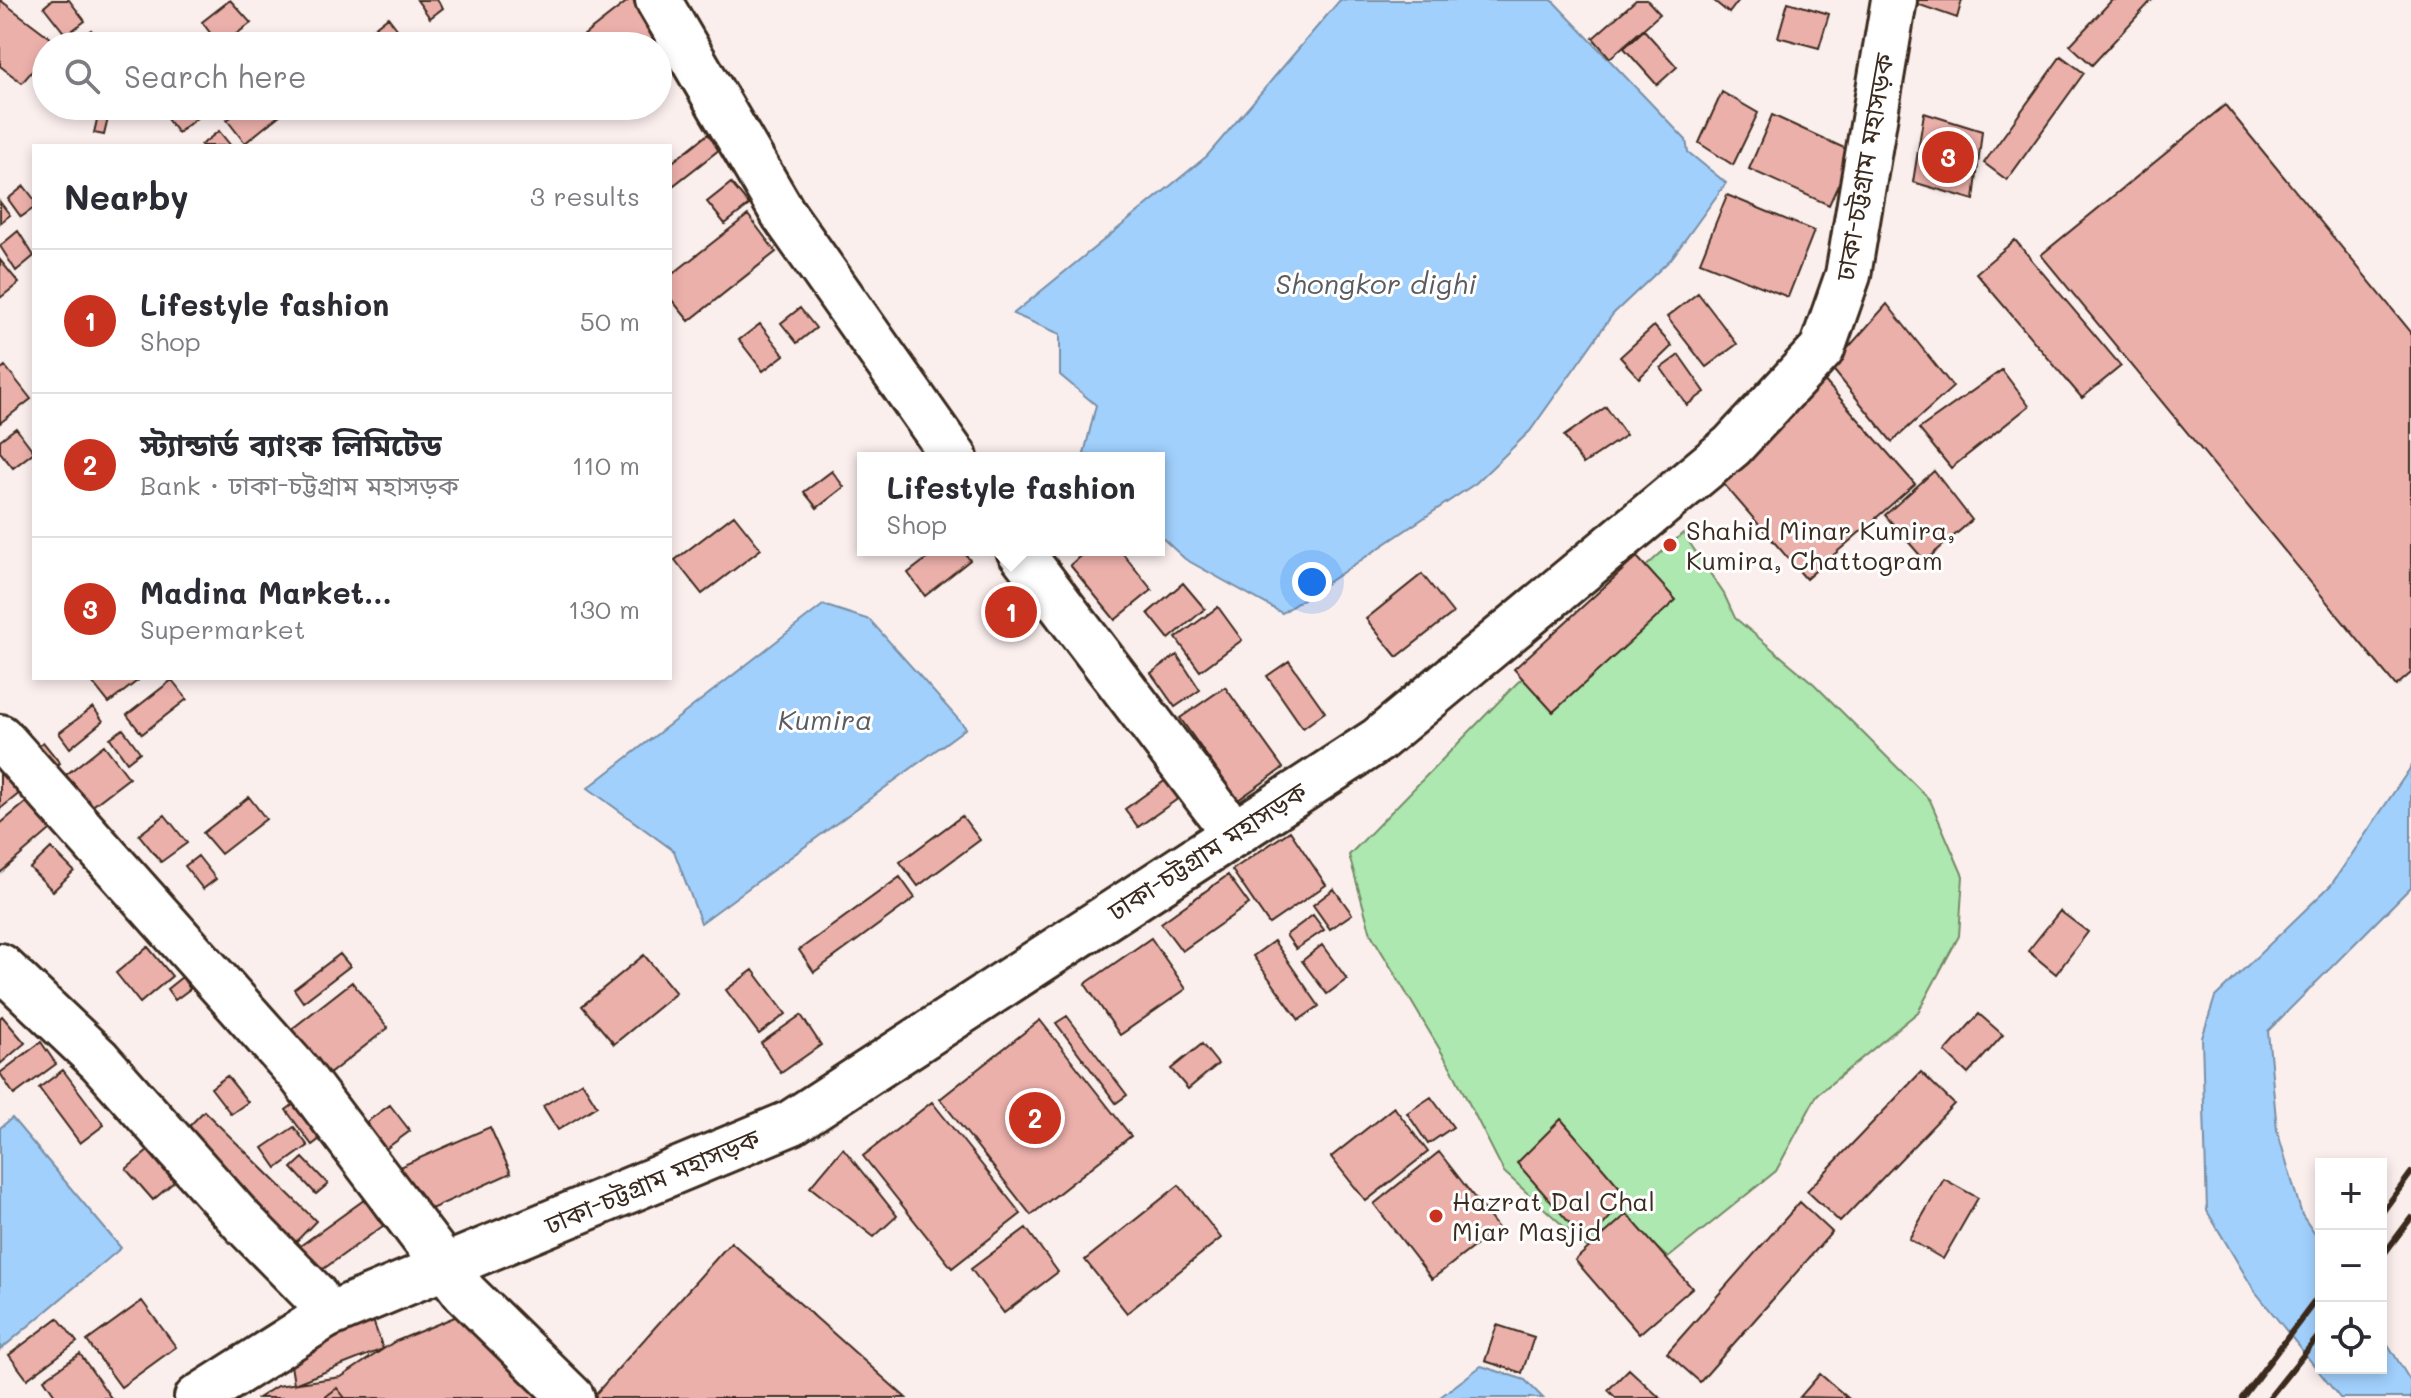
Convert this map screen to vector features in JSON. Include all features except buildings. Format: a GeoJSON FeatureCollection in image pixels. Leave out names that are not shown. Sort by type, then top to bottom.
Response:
{"type":"FeatureCollection","features":[{"type":"Feature","properties":{"kind":"street"},"geometry":{"type":"LineString","coordinates":[[658,0],[784,215],[951,452]]}},
{"type":"Feature","properties":{"kind":"street","name":"ঢাকা-চট্টগ্রাম মহাসড়ক"},"geometry":{"type":"LineString","coordinates":[[197,1398],[326,1316],[791,1123],[1390,730],[1732,446],[1822,349],[1848,275],[1894,0]]}},
{"type":"Feature","properties":{"kind":"street"},"geometry":{"type":"LineString","coordinates":[[1024,556],[1234,833]]}},
{"type":"Feature","properties":{"kind":"street"},"geometry":{"type":"LineString","coordinates":[[0,737],[299,1073],[465,1293],[572,1398]]}},
{"type":"Feature","properties":{"kind":"street"},"geometry":{"type":"LineString","coordinates":[[0,966],[99,1060],[243,1222],[314,1294],[326,1316]]}},
{"type":"Feature","properties":{"kind":"green space"},"geometry":{"type":"Polygon","coordinates":[[[1683,533],[1724,594],[1735,618],[1814,684],[1930,800],[1963,876],[1959,936],[1918,1012],[1817,1095],[1776,1171],[1668,1258],[1643,1235],[1591,1251],[1504,1172],[1451,1068],[1371,934],[1349,855],[1516,684],[1683,533]]]}},
{"type":"Feature","properties":{"kind":"water","name":"Shongkor dighi"},"geometry":{"type":"Polygon","coordinates":[[[1340,0],[1552,0],[1686,140],[1688,152],[1726,183],[1671,259],[1613,314],[1530,431],[1476,483],[1282,613],[1185,559],[1165,541],[1165,452],[1084,452],[1096,405],[1060,375],[1060,334],[1013,314],[1207,156],[1340,0]]]}},
{"type":"Feature","properties":{"kind":"water","name":"Kumira"},"geometry":{"type":"Polygon","coordinates":[[[823,605],[870,620],[966,728],[701,923],[674,851],[588,788],[823,605]]]}},
{"type":"Feature","properties":{"kind":"water"},"geometry":{"type":"Polygon","coordinates":[[[2411,767],[2411,887],[2268,1031],[2277,1130],[2302,1215],[2315,1234],[2315,1367],[2254,1290],[2207,1211],[2202,1038],[2215,997],[2331,885],[2411,767]]]}},
{"type":"Feature","properties":{"kind":"water"},"geometry":{"type":"Polygon","coordinates":[[[12,1118],[121,1248],[0,1350],[0,1128],[12,1118]]]}},
{"type":"Feature","properties":{"kind":"water"},"geometry":{"type":"Polygon","coordinates":[[[2387,1343],[2411,1382],[2411,1398],[2340,1398],[2321,1374],[2387,1374],[2387,1343]]]}},
{"type":"Feature","properties":{"kind":"water"},"geometry":{"type":"Polygon","coordinates":[[[1481,1366],[1525,1380],[1543,1398],[1439,1398],[1481,1366]]]}},
{"type":"Feature","properties":{"kind":"railway"},"geometry":{"type":"LineString","coordinates":[[2387,1206],[2411,1173]]}},
{"type":"Feature","properties":{"kind":"railway"},"geometry":{"type":"LineString","coordinates":[[2387,1250],[2411,1218]]}},
{"type":"Feature","properties":{"kind":"railway"},"geometry":{"type":"LineString","coordinates":[[2242,1398],[2315,1301]]}},
{"type":"Feature","properties":{"kind":"railway"},"geometry":{"type":"LineString","coordinates":[[2269,1398],[2315,1340]]}},
{"type":"Feature","properties":{"kind":"place","name":"Madina Market..."},"geometry":{"type":"Point","coordinates":[1948,157]}},
{"type":"Feature","properties":{"kind":"place","name":"Shahid Minar Kumira, Kumira, Chattogram"},"geometry":{"type":"Point","coordinates":[1670,545]}},
{"type":"Feature","properties":{"kind":"place","name":"Lifestyle fashion"},"geometry":{"type":"Point","coordinates":[1011,612]}},
{"type":"Feature","properties":{"kind":"place","name":"স্ট্যান্ডার্ড ব্যাংক লিমিটেড"},"geometry":{"type":"Point","coordinates":[1035,1118]}},
{"type":"Feature","properties":{"kind":"place","name":"Hazrat Dal Chal Miar Masjid"},"geometry":{"type":"Point","coordinates":[1436,1216]}}]}
